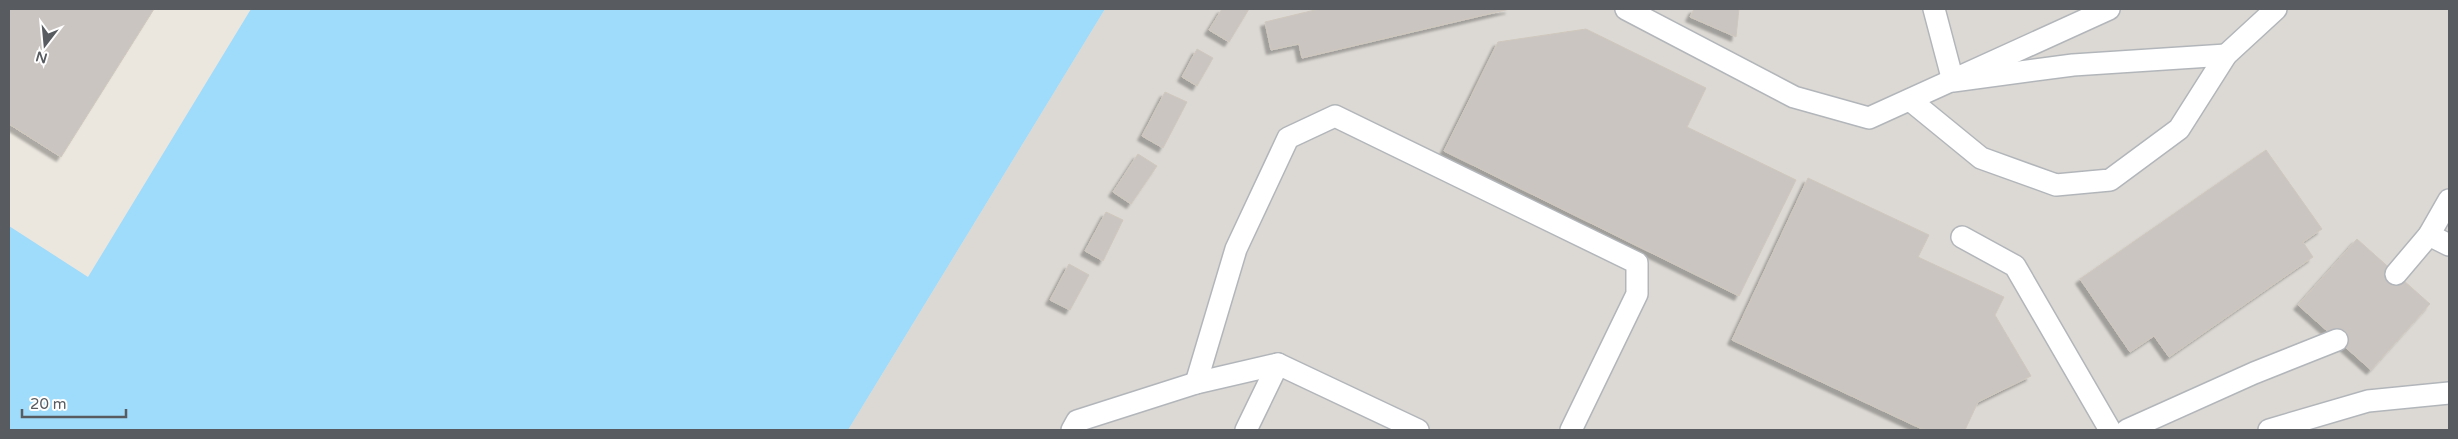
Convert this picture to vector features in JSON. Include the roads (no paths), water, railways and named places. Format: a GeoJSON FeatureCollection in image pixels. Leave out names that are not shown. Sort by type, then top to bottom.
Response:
{"type":"FeatureCollection","features":[{"type":"Feature","properties":{"kind":"lane"},"geometry":{"type":"LineString","coordinates":[[1626,9],[1794,97],[1869,118],[2109,9]]}},
{"type":"Feature","properties":{"kind":"lane"},"geometry":{"type":"LineString","coordinates":[[1934,9],[1953,81]]}},
{"type":"Feature","properties":{"kind":"lane"},"geometry":{"type":"LineString","coordinates":[[1910,100],[1981,158],[2056,185],[2110,180],[2179,129],[2226,55],[2276,9]]}},
{"type":"Feature","properties":{"kind":"lane"},"geometry":{"type":"LineString","coordinates":[[1953,81],[2072,65],[2226,55]]}},
{"type":"Feature","properties":{"kind":"lane"},"geometry":{"type":"LineString","coordinates":[[1196,383],[1236,249],[1288,138],[1335,116],[1637,263],[1637,294],[1571,430]]}},
{"type":"Feature","properties":{"kind":"lane"},"geometry":{"type":"LineString","coordinates":[[2396,274],[2429,235],[2449,200]]}},
{"type":"Feature","properties":{"kind":"lane"},"geometry":{"type":"LineString","coordinates":[[2429,235],[2449,245]]}},
{"type":"Feature","properties":{"kind":"lane"},"geometry":{"type":"LineString","coordinates":[[1962,237],[2015,266],[2110,430]]}},
{"type":"Feature","properties":{"kind":"lane"},"geometry":{"type":"LineString","coordinates":[[2127,430],[2254,373],[2337,340]]}},
{"type":"Feature","properties":{"kind":"lane"},"geometry":{"type":"LineString","coordinates":[[1246,430],[1278,364]]}},
{"type":"Feature","properties":{"kind":"lane"},"geometry":{"type":"LineString","coordinates":[[1072,430],[1077,421],[1196,383],[1278,364],[1379,422],[1418,430]]}},
{"type":"Feature","properties":{"kind":"lane"},"geometry":{"type":"LineString","coordinates":[[2269,430],[2368,400],[2449,393]]}},
{"type":"Feature","properties":{"kind":"water"},"geometry":{"type":"Polygon","coordinates":[[[251,9],[1105,9],[848,430],[9,430],[9,226],[88,277],[251,9]]]}}]}
